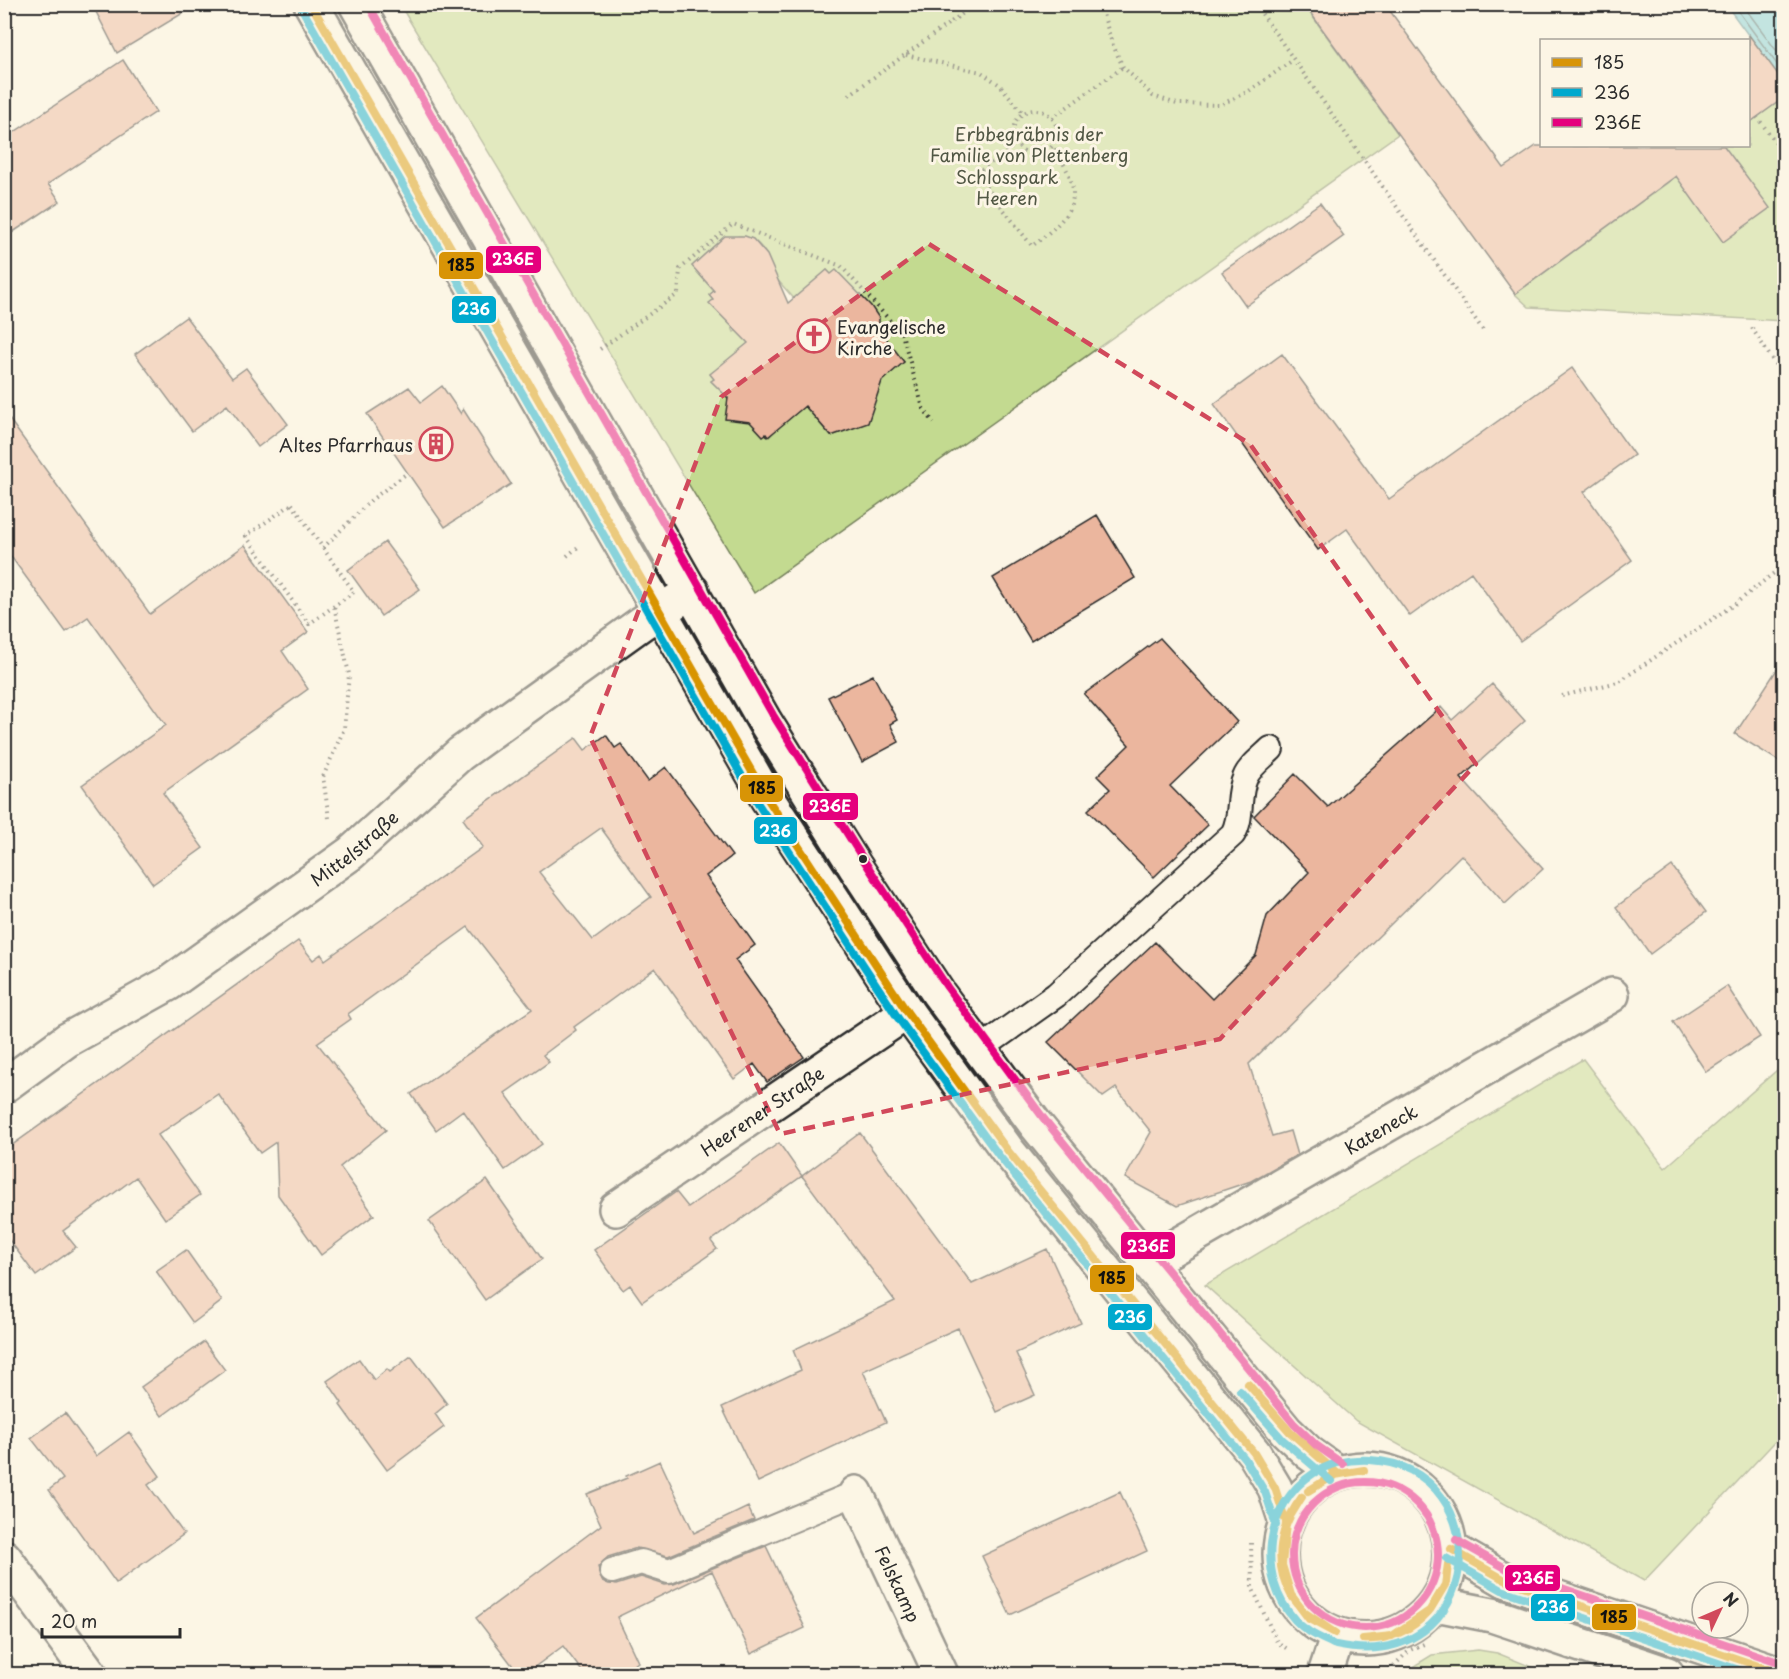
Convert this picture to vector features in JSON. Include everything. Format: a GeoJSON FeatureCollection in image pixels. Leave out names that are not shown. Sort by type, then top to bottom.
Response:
{"type":"FeatureCollection","features":[{"type":"Feature","properties":{"kind":"main road"},"geometry":{"type":"LineString","coordinates":[[311,4],[767,798],[907,1012],[1008,1151],[1254,1453],[1275,1488],[1286,1522]]}},
{"type":"Feature","properties":{"kind":"main road"},"geometry":{"type":"LineString","coordinates":[[356,4],[568,372],[764,720],[856,868],[938,993],[1036,1125],[1286,1431],[1337,1473]]}},
{"type":"Feature","properties":{"kind":"main road","name":"Mittelstraße"},"geometry":{"type":"LineString","coordinates":[[4,1086],[67,1040],[168,984],[351,853],[460,754],[692,591]]}},
{"type":"Feature","properties":{"kind":"main road","name":"Kateneck"},"geometry":{"type":"LineString","coordinates":[[1149,1262],[1612,995]]}},
{"type":"Feature","properties":{"kind":"main road","name":"Heerener Straße"},"geometry":{"type":"LineString","coordinates":[[616,1209],[907,1012]]}},
{"type":"Feature","properties":{"kind":"main road"},"geometry":{"type":"LineString","coordinates":[[1363,1468],[1389,1471],[1413,1483],[1432,1500],[1445,1523],[1451,1549],[1448,1578],[1436,1604],[1411,1626],[1381,1639],[1359,1640],[1338,1635],[1313,1622],[1294,1602],[1283,1577],[1280,1549],[1286,1522],[1298,1501],[1315,1484],[1337,1473],[1363,1468]]}},
{"type":"Feature","properties":{"kind":"main road","name":"Felskamp"},"geometry":{"type":"LineString","coordinates":[[856,1493],[941,1674]]}},
{"type":"Feature","properties":{"kind":"main road"},"geometry":{"type":"LineString","coordinates":[[1451,1549],[1505,1580],[1782,1674]]}},
{"type":"Feature","properties":{"kind":"main road"},"geometry":{"type":"LineString","coordinates":[[4,1557],[90,1674]]}},
{"type":"Feature","properties":{"kind":"main road"},"geometry":{"type":"LineString","coordinates":[[1436,1604],[1492,1615],[1667,1674]]}},
{"type":"Feature","properties":{"kind":"main road"},"geometry":{"type":"LineString","coordinates":[[1325,1674],[1338,1635]]}},
{"type":"Feature","properties":{"kind":"lane"},"geometry":{"type":"LineString","coordinates":[[980,1049],[1056,995],[1233,834],[1239,825],[1239,800],[1245,776],[1271,749]]}},
{"type":"Feature","properties":{"kind":"lane"},"geometry":{"type":"LineString","coordinates":[[612,1571],[640,1562],[669,1571],[856,1493]]}},
{"type":"Feature","properties":{"kind":"path"},"geometry":{"type":"LineString","coordinates":[[849,95],[976,4]]}},
{"type":"Feature","properties":{"kind":"path"},"geometry":{"type":"LineString","coordinates":[[1100,4],[1112,43],[1123,67],[1153,96],[1177,104],[1220,105],[1249,91],[1293,59]]}},
{"type":"Feature","properties":{"kind":"path"},"geometry":{"type":"LineString","coordinates":[[1254,4],[1485,333]]}},
{"type":"Feature","properties":{"kind":"path"},"geometry":{"type":"LineString","coordinates":[[905,55],[981,72],[1000,86],[1023,113]]}},
{"type":"Feature","properties":{"kind":"path"},"geometry":{"type":"LineString","coordinates":[[1052,118],[1123,67]]}},
{"type":"Feature","properties":{"kind":"path"},"geometry":{"type":"LineString","coordinates":[[1036,110],[1052,118],[1057,134],[1052,146],[1041,154],[1021,150],[1016,144],[1014,124],[1023,113],[1036,110]]}},
{"type":"Feature","properties":{"kind":"path"},"geometry":{"type":"LineString","coordinates":[[1757,117],[1785,153]]}},
{"type":"Feature","properties":{"kind":"path"},"geometry":{"type":"LineString","coordinates":[[1016,144],[976,174],[1032,246],[1053,231],[1073,205],[1073,188],[1067,167],[1052,146]]}},
{"type":"Feature","properties":{"kind":"path"},"geometry":{"type":"LineString","coordinates":[[568,372],[678,294],[680,269],[733,224],[841,266],[902,334],[923,408],[934,423]]}},
{"type":"Feature","properties":{"kind":"path"},"geometry":{"type":"LineString","coordinates":[[1752,328],[1785,378]]}},
{"type":"Feature","properties":{"kind":"path"},"geometry":{"type":"LineString","coordinates":[[323,548],[371,500],[406,474]]}},
{"type":"Feature","properties":{"kind":"path"},"geometry":{"type":"LineString","coordinates":[[292,504],[323,548],[354,592],[309,624],[246,536],[292,504]]}},
{"type":"Feature","properties":{"kind":"path"},"geometry":{"type":"LineString","coordinates":[[1562,696],[1618,682],[1735,604],[1785,565]]}},
{"type":"Feature","properties":{"kind":"path"},"geometry":{"type":"LineString","coordinates":[[334,606],[349,674],[344,729],[323,777],[330,823],[351,853]]}},
{"type":"Feature","properties":{"kind":"highlighted area"},"geometry":{"type":"Polygon","coordinates":[[[929,244],[1250,444],[1476,764],[1220,1039],[780,1134],[590,737],[721,397],[929,244]]]}},
{"type":"Feature","properties":{"kind":"green space","name":"Schlosspark Heeren"},"geometry":{"type":"Polygon","coordinates":[[[400,5],[1304,5],[1398,134],[754,593],[400,5]],[[738,236],[729,243],[723,238],[692,266],[714,291],[709,295],[713,300],[710,303],[735,325],[732,328],[734,332],[738,329],[751,344],[717,374],[714,371],[710,374],[714,379],[711,381],[748,413],[769,437],[801,402],[824,428],[904,362],[882,337],[884,335],[880,330],[885,326],[882,323],[877,327],[827,270],[798,303],[766,267],[770,263],[762,248],[754,240],[738,236]]]}},
{"type":"Feature","properties":{"kind":"green space"},"geometry":{"type":"Polygon","coordinates":[[[1784,97],[1784,321],[1529,307],[1515,294],[1717,147],[1750,147],[1750,122],[1784,97]]]}},
{"type":"Feature","properties":{"kind":"green space"},"geometry":{"type":"Polygon","coordinates":[[[1583,1059],[1665,1168],[1784,1064],[1784,1432],[1644,1581],[1356,1421],[1205,1285],[1583,1059]]]}},
{"type":"Feature","properties":{"kind":"green space"},"geometry":{"type":"Polygon","coordinates":[[[1478,1650],[1497,1653],[1549,1674],[1401,1674],[1432,1655],[1478,1650]]]}},
{"type":"Feature","properties":{"kind":"water"},"geometry":{"type":"Polygon","coordinates":[[[1784,5],[1784,84],[1727,6],[1784,5]]]}},
{"type":"Feature","properties":{"kind":"building"},"geometry":{"type":"Polygon","coordinates":[[[92,4],[198,4],[117,53],[92,4]]]}},
{"type":"Feature","properties":{"kind":"building"},"geometry":{"type":"Polygon","coordinates":[[[1304,4],[1385,4],[1504,168],[1536,146],[1725,147],[1770,208],[1723,242],[1676,176],[1515,294],[1304,4]]]}},
{"type":"Feature","properties":{"kind":"building"},"geometry":{"type":"Polygon","coordinates":[[[1749,35],[1785,84],[1785,97],[1750,122],[1750,39],[1749,35]]]}},
{"type":"Feature","properties":{"kind":"building"},"geometry":{"type":"Polygon","coordinates":[[[123,60],[156,112],[48,184],[60,201],[4,238],[4,139],[123,60]]]}},
{"type":"Feature","properties":{"kind":"building"},"geometry":{"type":"Polygon","coordinates":[[[1320,203],[1344,236],[1246,306],[1222,272],[1320,203]]]}},
{"type":"Feature","properties":{"kind":"building","name":"Evangelische Kirche"},"geometry":{"type":"Polygon","coordinates":[[[725,236],[745,236],[753,239],[767,255],[788,303],[827,270],[831,274],[836,270],[871,306],[879,318],[879,329],[904,362],[882,381],[868,423],[831,436],[805,406],[768,437],[766,434],[763,436],[750,422],[725,419],[728,398],[711,381],[714,379],[710,374],[748,343],[709,303],[713,300],[709,295],[714,291],[692,266],[725,236]]]}},
{"type":"Feature","properties":{"kind":"building"},"geometry":{"type":"Polygon","coordinates":[[[186,317],[232,378],[246,368],[288,424],[258,447],[227,405],[192,431],[135,354],[186,317]]]}},
{"type":"Feature","properties":{"kind":"building"},"geometry":{"type":"Polygon","coordinates":[[[1282,354],[1389,499],[1572,368],[1634,455],[1584,492],[1632,560],[1520,641],[1471,572],[1410,616],[1347,529],[1318,550],[1214,404],[1282,354]]]}},
{"type":"Feature","properties":{"kind":"building","name":"Altes Pfarrhaus"},"geometry":{"type":"Polygon","coordinates":[[[442,386],[461,414],[463,409],[511,484],[445,527],[367,414],[409,387],[421,402],[442,386]]]}},
{"type":"Feature","properties":{"kind":"building"},"geometry":{"type":"Polygon","coordinates":[[[4,412],[150,614],[245,545],[308,632],[282,651],[308,689],[163,793],[203,848],[153,884],[82,785],[166,725],[88,617],[66,632],[4,547],[4,412]]]}},
{"type":"Feature","properties":{"kind":"building"},"geometry":{"type":"Polygon","coordinates":[[[1097,515],[1135,578],[1031,641],[993,578],[1097,515]]]}},
{"type":"Feature","properties":{"kind":"building"},"geometry":{"type":"Polygon","coordinates":[[[385,542],[420,589],[381,616],[348,570],[385,542]]]}},
{"type":"Feature","properties":{"kind":"building"},"geometry":{"type":"Polygon","coordinates":[[[1160,638],[1237,722],[1170,786],[1208,825],[1154,877],[1088,810],[1110,789],[1097,776],[1129,745],[1084,694],[1160,638]]]}},
{"type":"Feature","properties":{"kind":"building"},"geometry":{"type":"Polygon","coordinates":[[[1785,657],[1785,765],[1735,734],[1785,657]]]}},
{"type":"Feature","properties":{"kind":"building"},"geometry":{"type":"Polygon","coordinates":[[[873,675],[897,720],[890,724],[899,742],[862,762],[828,697],[873,675]]]}},
{"type":"Feature","properties":{"kind":"building"},"geometry":{"type":"Polygon","coordinates":[[[1492,684],[1525,721],[1461,778],[1543,869],[1505,904],[1461,855],[1249,1064],[1272,1136],[1290,1131],[1297,1155],[1251,1181],[1177,1206],[1125,1178],[1151,1132],[1116,1088],[1103,1097],[1048,1042],[1155,942],[1212,999],[1256,955],[1267,916],[1309,872],[1254,816],[1295,774],[1328,807],[1441,707],[1452,720],[1492,684]]]}},
{"type":"Feature","properties":{"kind":"building"},"geometry":{"type":"Polygon","coordinates":[[[606,735],[615,748],[621,744],[648,781],[666,767],[732,856],[706,876],[755,945],[735,960],[804,1057],[767,1082],[754,1064],[734,1079],[655,968],[574,1027],[576,1030],[543,1055],[549,1062],[505,1093],[542,1144],[505,1170],[463,1110],[436,1130],[411,1094],[532,1009],[468,927],[348,1014],[351,1019],[317,1043],[386,1130],[340,1167],[374,1215],[321,1255],[278,1195],[276,1142],[260,1153],[218,1094],[158,1135],[200,1195],[165,1219],[136,1177],[63,1231],[76,1247],[36,1276],[4,1233],[4,1151],[298,941],[313,960],[321,954],[325,960],[483,847],[463,819],[576,738],[585,750],[606,735]],[[601,828],[539,872],[593,940],[651,897],[601,828]]]}},
{"type":"Feature","properties":{"kind":"building"},"geometry":{"type":"Polygon","coordinates":[[[1672,866],[1706,912],[1650,954],[1616,907],[1672,866]]]}},
{"type":"Feature","properties":{"kind":"building"},"geometry":{"type":"Polygon","coordinates":[[[1727,986],[1760,1037],[1706,1072],[1673,1022],[1727,986]]]}},
{"type":"Feature","properties":{"kind":"building"},"geometry":{"type":"Polygon","coordinates":[[[860,1133],[972,1284],[1047,1249],[1081,1323],[1016,1353],[1035,1395],[997,1412],[958,1328],[863,1371],[886,1422],[758,1482],[722,1407],[801,1370],[793,1350],[895,1301],[802,1176],[860,1133]]]}},
{"type":"Feature","properties":{"kind":"building"},"geometry":{"type":"Polygon","coordinates":[[[779,1143],[802,1176],[711,1241],[717,1249],[642,1302],[630,1285],[623,1290],[594,1250],[676,1192],[688,1207],[779,1143]]]}},
{"type":"Feature","properties":{"kind":"building"},"geometry":{"type":"Polygon","coordinates":[[[487,1180],[542,1259],[485,1300],[429,1221],[487,1180]]]}},
{"type":"Feature","properties":{"kind":"building"},"geometry":{"type":"Polygon","coordinates":[[[186,1250],[222,1301],[193,1323],[156,1271],[186,1250]]]}},
{"type":"Feature","properties":{"kind":"building"},"geometry":{"type":"Polygon","coordinates":[[[204,1342],[225,1370],[162,1416],[141,1387],[204,1342]]]}},
{"type":"Feature","properties":{"kind":"building"},"geometry":{"type":"Polygon","coordinates":[[[411,1356],[447,1404],[435,1414],[444,1427],[387,1470],[340,1405],[342,1403],[327,1381],[359,1359],[374,1380],[387,1369],[390,1372],[411,1356]]]}},
{"type":"Feature","properties":{"kind":"building"},"geometry":{"type":"Polygon","coordinates":[[[65,1413],[96,1456],[129,1432],[160,1476],[148,1485],[184,1534],[116,1583],[49,1490],[63,1479],[31,1438],[65,1413]]]}},
{"type":"Feature","properties":{"kind":"building"},"geometry":{"type":"Polygon","coordinates":[[[660,1461],[694,1533],[748,1507],[754,1520],[668,1556],[637,1548],[608,1557],[598,1567],[602,1581],[616,1585],[641,1577],[665,1585],[674,1584],[766,1546],[805,1628],[751,1654],[712,1571],[617,1617],[638,1662],[622,1674],[584,1674],[563,1646],[525,1674],[519,1674],[476,1618],[601,1525],[587,1494],[627,1478],[626,1476],[660,1461]]]}},
{"type":"Feature","properties":{"kind":"building"},"geometry":{"type":"Polygon","coordinates":[[[1120,1492],[1147,1551],[1010,1615],[982,1556],[1120,1492]]]}},
{"type":"Feature","properties":{"kind":"transit line","name":"185"},"geometry":{"type":"LineString","coordinates":[[311,4],[767,798],[907,1012],[1008,1151],[1254,1453],[1275,1488],[1286,1522]]}},
{"type":"Feature","properties":{"kind":"transit line","name":"236E"},"geometry":{"type":"LineString","coordinates":[[368,4],[773,715],[947,987],[1044,1119],[1294,1424],[1316,1445],[1343,1464]]}},
{"type":"Feature","properties":{"kind":"transit line","name":"236"},"geometry":{"type":"LineString","coordinates":[[302,9],[758,804],[898,1018],[1000,1157],[1245,1459],[1265,1492],[1276,1525]]}},
{"type":"Feature","properties":{"kind":"transit line","name":"185"},"geometry":{"type":"LineString","coordinates":[[1248,1384],[1290,1432],[1337,1473]]}},
{"type":"Feature","properties":{"kind":"transit line","name":"236"},"geometry":{"type":"LineString","coordinates":[[1240,1391],[1282,1439],[1331,1481]]}},
{"type":"Feature","properties":{"kind":"transit line","name":"236"},"geometry":{"type":"LineString","coordinates":[[1333,1644],[1313,1634],[1295,1620],[1283,1603],[1274,1583],[1271,1542],[1284,1503],[1297,1487],[1314,1473],[1334,1464],[1370,1460],[1413,1472],[1442,1497],[1457,1530],[1459,1568],[1448,1603],[1424,1631],[1386,1647],[1336,1645]]}},
{"type":"Feature","properties":{"kind":"transit line","name":"185"},"geometry":{"type":"LineString","coordinates":[[1308,1491],[1335,1475],[1364,1470]]}},
{"type":"Feature","properties":{"kind":"transit line","name":"185"},"geometry":{"type":"LineString","coordinates":[[1308,1491],[1333,1475],[1364,1470]]}},
{"type":"Feature","properties":{"kind":"transit line","name":"236E"},"geometry":{"type":"LineString","coordinates":[[1365,1482],[1393,1487],[1417,1503],[1433,1527],[1438,1555],[1433,1583],[1417,1607],[1393,1623],[1365,1628],[1337,1623],[1313,1607],[1297,1583],[1292,1555],[1297,1527],[1313,1503],[1337,1487],[1365,1482]]}},
{"type":"Feature","properties":{"kind":"transit line","name":"185"},"geometry":{"type":"LineString","coordinates":[[1291,1595],[1282,1570],[1281,1544],[1288,1520],[1302,1497]]}},
{"type":"Feature","properties":{"kind":"transit line","name":"185"},"geometry":{"type":"LineString","coordinates":[[1291,1595],[1282,1565],[1286,1523],[1302,1497]]}},
{"type":"Feature","properties":{"kind":"transit line","name":"236E"},"geometry":{"type":"LineString","coordinates":[[1456,1540],[1509,1570],[1784,1664]]}},
{"type":"Feature","properties":{"kind":"transit line","name":"185"},"geometry":{"type":"LineString","coordinates":[[1451,1549],[1505,1580],[1782,1674]]}},
{"type":"Feature","properties":{"kind":"transit line","name":"236"},"geometry":{"type":"LineString","coordinates":[[1446,1558],[1502,1590],[1751,1674]]}},
{"type":"Feature","properties":{"kind":"transit line","name":"185"},"geometry":{"type":"LineString","coordinates":[[1430,1610],[1445,1585],[1448,1564]]}},
{"type":"Feature","properties":{"kind":"transit line","name":"185"},"geometry":{"type":"LineString","coordinates":[[1430,1610],[1446,1583],[1448,1564]]}},
{"type":"Feature","properties":{"kind":"transit line","name":"185"},"geometry":{"type":"LineString","coordinates":[[1291,1595],[1304,1612],[1335,1633]]}},
{"type":"Feature","properties":{"kind":"transit line","name":"185"},"geometry":{"type":"LineString","coordinates":[[1291,1595],[1309,1619],[1335,1633]]}},
{"type":"Feature","properties":{"kind":"transit line","name":"185"},"geometry":{"type":"LineString","coordinates":[[1363,1639],[1392,1636],[1429,1611]]}},
{"type":"Feature","properties":{"kind":"transit line","name":"185"},"geometry":{"type":"LineString","coordinates":[[1363,1639],[1382,1638],[1399,1633],[1415,1624],[1429,1611]]}},
{"type":"Feature","properties":{"kind":"place","name":"Evangelische Kirche"},"geometry":{"type":"Point","coordinates":[814,336]}},
{"type":"Feature","properties":{"kind":"place","name":"Altes Pfarrhaus"},"geometry":{"type":"Point","coordinates":[436,444]}},
{"type":"Feature","properties":{"kind":"park label","name":"Erbbegräbnis der Familie von Plettenberg"},"geometry":{"type":"Point","coordinates":[1029,143]}}]}
